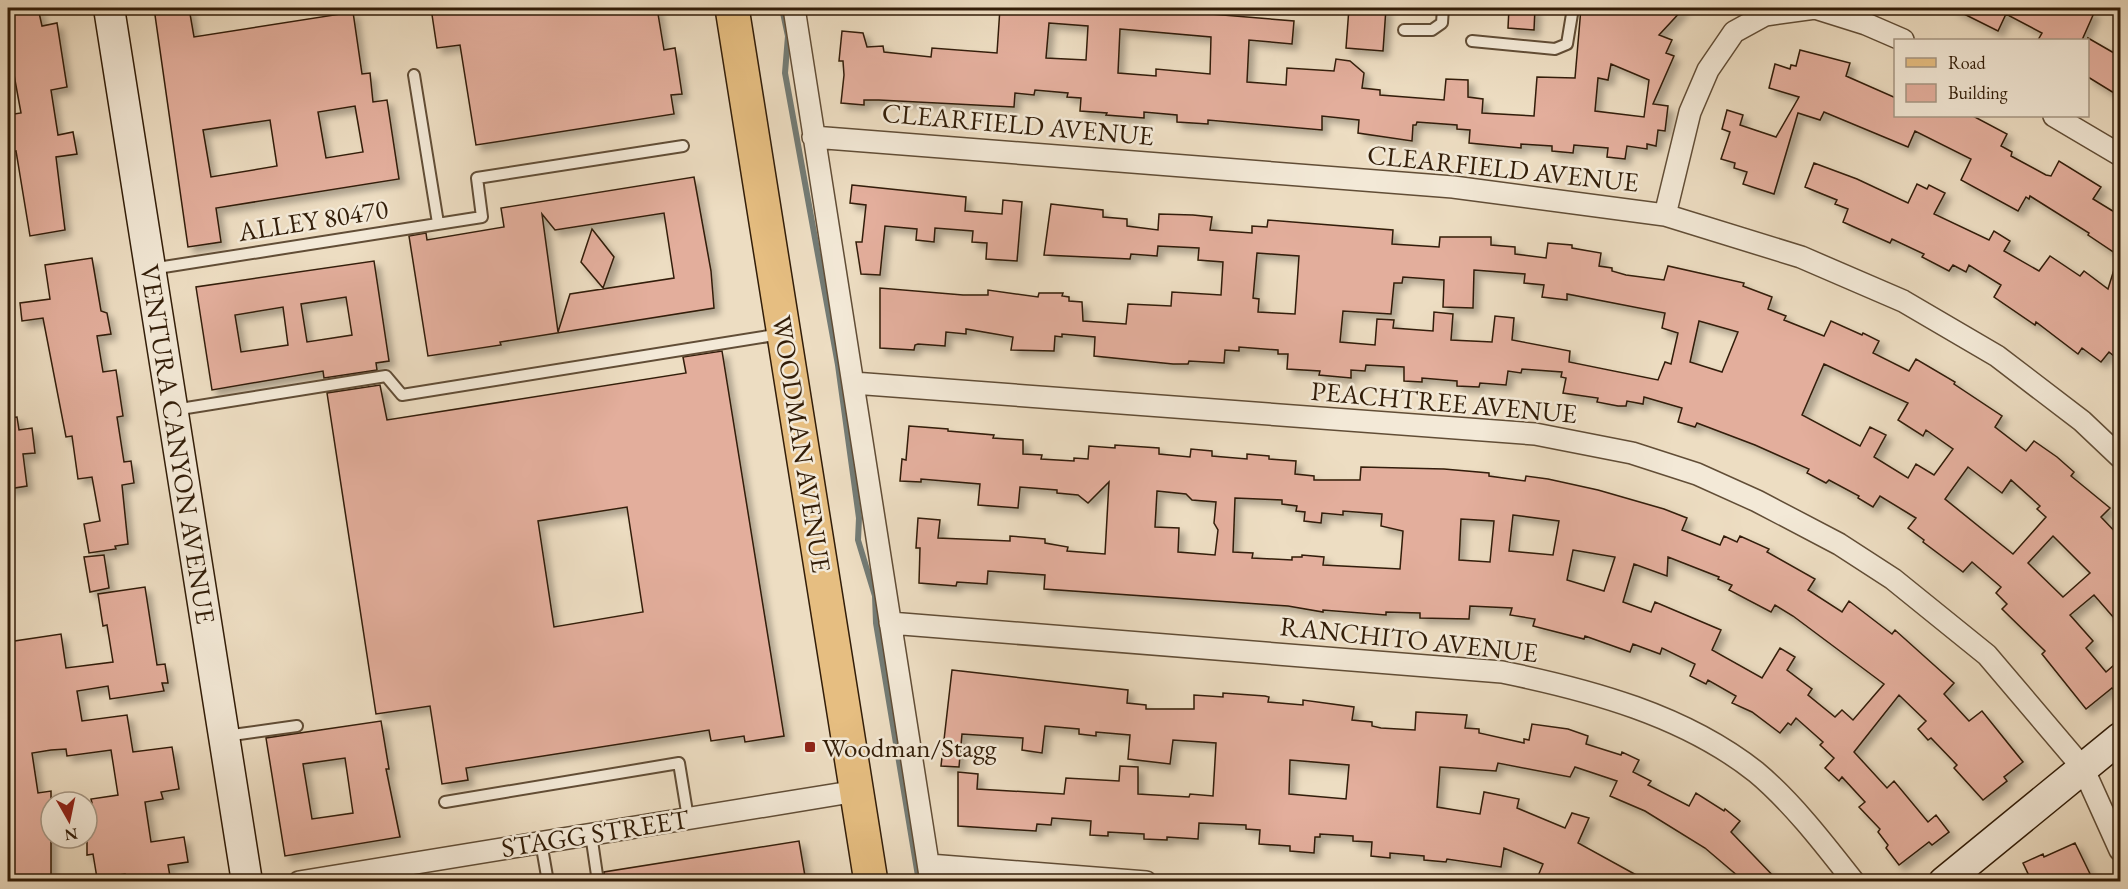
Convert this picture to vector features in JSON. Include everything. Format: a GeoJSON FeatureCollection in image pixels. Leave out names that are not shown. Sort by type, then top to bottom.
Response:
{"type":"FeatureCollection","features":[{"type":"Feature","properties":{"kind":"main road","name":"WOODMAN AVENUE"},"geometry":{"type":"LineString","coordinates":[[732,8],[871,882]]}},
{"type":"Feature","properties":{"kind":"street","name":"VENTURA CANYON AVENUE"},"geometry":{"type":"LineString","coordinates":[[109,8],[247,882]]}},
{"type":"Feature","properties":{"kind":"street"},"geometry":{"type":"LineString","coordinates":[[794,8],[930,874],[1146,882]]}},
{"type":"Feature","properties":{"kind":"street"},"geometry":{"type":"LineString","coordinates":[[1665,215],[1690,112],[1708,70],[1734,32],[1765,15],[1815,8],[1866,24],[1901,39]]}},
{"type":"Feature","properties":{"kind":"street"},"geometry":{"type":"LineString","coordinates":[[2056,117],[2121,155]]}},
{"type":"Feature","properties":{"kind":"street","name":"CLEARFIELD AVENUE"},"geometry":{"type":"LineString","coordinates":[[813,137],[1454,187],[1665,215],[1801,257],[1903,301],[1997,356],[2082,421],[2121,457]]}},
{"type":"Feature","properties":{"kind":"street","name":"PEACHTREE AVENUE"},"geometry":{"type":"LineString","coordinates":[[853,383],[1534,434],[1632,453],[1696,474],[1757,501],[1839,544],[1893,579],[1987,655],[2083,768],[2121,850]]}},
{"type":"Feature","properties":{"kind":"street","name":"RANCHITO AVENUE"},"geometry":{"type":"LineString","coordinates":[[890,622],[1502,672],[1570,686],[1639,709],[1699,736],[1756,773],[1817,835],[1854,882]]}},
{"type":"Feature","properties":{"kind":"street"},"geometry":{"type":"LineString","coordinates":[[1944,882],[2121,738]]}},
{"type":"Feature","properties":{"kind":"street","name":"STAGG STREET"},"geometry":{"type":"LineString","coordinates":[[299,882],[857,791]]}},
{"type":"Feature","properties":{"kind":"lane"},"geometry":{"type":"LineString","coordinates":[[1404,30],[1432,30],[1442,23],[1443,8]]}},
{"type":"Feature","properties":{"kind":"lane"},"geometry":{"type":"LineString","coordinates":[[1472,41],[1555,49],[1567,44],[1573,8]]}},
{"type":"Feature","properties":{"kind":"lane"},"geometry":{"type":"LineString","coordinates":[[414,75],[438,223]]}},
{"type":"Feature","properties":{"kind":"lane","name":"ALLEY 80470"},"geometry":{"type":"LineString","coordinates":[[151,269],[482,217],[477,178],[683,146]]}},
{"type":"Feature","properties":{"kind":"lane"},"geometry":{"type":"LineString","coordinates":[[173,411],[386,376],[402,395],[784,333]]}},
{"type":"Feature","properties":{"kind":"lane"},"geometry":{"type":"LineString","coordinates":[[224,736],[297,726]]}},
{"type":"Feature","properties":{"kind":"lane"},"geometry":{"type":"LineString","coordinates":[[445,802],[679,763],[688,818]]}},
{"type":"Feature","properties":{"kind":"lane"},"geometry":{"type":"LineString","coordinates":[[591,834],[598,882]]}},
{"type":"Feature","properties":{"kind":"lane"},"geometry":{"type":"LineString","coordinates":[[541,842],[548,882]]}},
{"type":"Feature","properties":{"kind":"building"},"geometry":{"type":"Polygon","coordinates":[[[8,8],[38,8],[42,26],[57,23],[67,87],[51,90],[58,135],[73,132],[77,154],[56,157],[65,230],[30,236],[16,151],[12,152],[8,121],[8,115],[21,113],[8,42],[8,8]]]}},
{"type":"Feature","properties":{"kind":"building"},"geometry":{"type":"Polygon","coordinates":[[[154,8],[189,8],[194,37],[353,12],[362,74],[370,73],[373,102],[387,100],[399,179],[216,208],[221,242],[188,247],[154,8]],[[355,106],[318,112],[326,158],[363,152],[355,106]],[[270,120],[203,130],[211,177],[277,166],[270,120]]]}},
{"type":"Feature","properties":{"kind":"building"},"geometry":{"type":"Polygon","coordinates":[[[431,8],[657,8],[664,50],[675,48],[682,94],[671,95],[674,114],[476,145],[460,45],[437,48],[431,8]]]}},
{"type":"Feature","properties":{"kind":"building"},"geometry":{"type":"Polygon","coordinates":[[[1000,8],[1138,8],[1294,21],[1292,44],[1249,40],[1247,82],[1286,85],[1287,68],[1334,71],[1336,59],[1350,61],[1364,73],[1362,88],[1380,90],[1380,95],[1444,100],[1446,79],[1468,80],[1468,97],[1483,99],[1482,113],[1534,116],[1537,77],[1575,78],[1581,8],[1684,8],[1659,35],[1672,40],[1666,53],[1674,56],[1653,104],[1668,106],[1665,131],[1658,130],[1656,146],[1647,144],[1647,149],[1627,146],[1625,159],[1607,157],[1608,148],[1574,145],[1573,153],[1552,151],[1552,146],[1521,144],[1521,148],[1469,143],[1470,130],[1457,129],[1457,125],[1417,122],[1413,125],[1412,141],[1358,133],[1359,120],[1322,116],[1322,130],[1208,120],[1208,124],[1177,122],[1177,115],[1144,112],[1144,118],[1106,115],[1107,113],[1080,111],[1081,98],[1067,97],[1068,93],[1035,90],[1034,95],[1015,93],[1014,107],[879,100],[864,100],[864,105],[841,103],[844,75],[843,61],[839,61],[842,31],[863,33],[867,47],[883,46],[884,52],[931,57],[932,48],[997,53],[1000,8]],[[1049,23],[1046,58],[1086,60],[1088,26],[1049,23]],[[1120,29],[1118,73],[1156,76],[1156,69],[1210,74],[1211,37],[1120,29]],[[1611,64],[1608,80],[1598,78],[1595,111],[1644,117],[1649,80],[1611,64]]]}},
{"type":"Feature","properties":{"kind":"building"},"geometry":{"type":"Polygon","coordinates":[[[1349,8],[1386,8],[1383,51],[1346,48],[1349,8]]]}},
{"type":"Feature","properties":{"kind":"building"},"geometry":{"type":"Polygon","coordinates":[[[1509,8],[1535,8],[1534,30],[1508,28],[1509,8]]]}},
{"type":"Feature","properties":{"kind":"building"},"geometry":{"type":"Polygon","coordinates":[[[1952,8],[2083,8],[2094,13],[2082,39],[2039,39],[2042,33],[2006,14],[1998,31],[1952,8]]]}},
{"type":"Feature","properties":{"kind":"building"},"geometry":{"type":"Polygon","coordinates":[[[2088,39],[2121,57],[2121,83],[2114,93],[2089,78],[2088,39]]]}},
{"type":"Feature","properties":{"kind":"building"},"geometry":{"type":"Polygon","coordinates":[[[1800,50],[1850,63],[1846,76],[1894,97],[1894,117],[1975,117],[2007,134],[2001,146],[2012,152],[2011,156],[2046,175],[2051,176],[2059,161],[2101,187],[2093,199],[2121,216],[2121,257],[2088,235],[2089,233],[2030,196],[2029,199],[2026,197],[2018,211],[1961,180],[1971,159],[1915,131],[1908,147],[1824,112],[1820,120],[1798,113],[1774,194],[1743,184],[1747,172],[1734,168],[1735,163],[1721,159],[1730,132],[1722,129],[1727,110],[1743,115],[1740,125],[1776,137],[1799,97],[1769,88],[1775,64],[1790,69],[1791,65],[1796,66],[1800,50]]]}},
{"type":"Feature","properties":{"kind":"building"},"geometry":{"type":"Polygon","coordinates":[[[1814,163],[1857,179],[1908,203],[1917,184],[1927,189],[1929,185],[1945,193],[1934,214],[1989,240],[1994,231],[2010,241],[2004,251],[2039,271],[2050,256],[2080,276],[2084,271],[2108,289],[2117,260],[2121,261],[2121,304],[2114,314],[2121,318],[2121,362],[2109,352],[2101,362],[2082,348],[2078,354],[2036,322],[2035,325],[1994,297],[2001,285],[1969,265],[1966,272],[1953,265],[1949,271],[1922,257],[1924,254],[1892,239],[1890,243],[1843,222],[1848,209],[1835,204],[1837,200],[1805,187],[1814,163]]]}},
{"type":"Feature","properties":{"kind":"building"},"geometry":{"type":"Polygon","coordinates":[[[694,177],[711,271],[714,308],[500,342],[501,345],[428,356],[409,236],[426,233],[427,240],[504,227],[501,208],[694,177]],[[664,213],[555,230],[542,214],[558,332],[570,294],[674,278],[664,213]]]}},
{"type":"Feature","properties":{"kind":"building"},"geometry":{"type":"Polygon","coordinates":[[[852,185],[966,197],[965,211],[1002,214],[1003,200],[1022,202],[1017,261],[986,259],[987,243],[972,242],[973,231],[935,228],[934,242],[916,240],[917,229],[885,226],[880,275],[861,274],[856,242],[862,242],[866,205],[850,203],[852,185]]]}},
{"type":"Feature","properties":{"kind":"building"},"geometry":{"type":"Polygon","coordinates":[[[1051,204],[1103,210],[1103,217],[1127,219],[1127,226],[1158,230],[1159,214],[1193,215],[1212,217],[1210,230],[1252,233],[1252,226],[1267,227],[1268,220],[1393,230],[1392,244],[1439,247],[1440,237],[1491,237],[1491,245],[1515,247],[1515,254],[1546,258],[1548,243],[1572,245],[1572,248],[1601,253],[1599,266],[1612,268],[1612,271],[1626,275],[1664,280],[1668,266],[1744,283],[1743,286],[1772,297],[1768,309],[1786,316],[1784,320],[1824,336],[1831,321],[1879,341],[1873,353],[1909,371],[1916,359],[1955,382],[1954,384],[2002,416],[1995,427],[2026,451],[2034,441],[2057,457],[2074,472],[2071,476],[2110,508],[2101,517],[2121,538],[2121,626],[2094,595],[2070,615],[2093,641],[2086,648],[2106,672],[2121,659],[2121,697],[2112,688],[2086,709],[2042,654],[2045,651],[2002,609],[2007,604],[1996,593],[2001,587],[1972,562],[1963,572],[1923,542],[1924,540],[1908,528],[1916,518],[1880,496],[1873,507],[1858,498],[1859,496],[1829,480],[1826,483],[1807,473],[1809,469],[1755,445],[1697,423],[1695,427],[1678,422],[1682,408],[1644,397],[1643,404],[1627,401],[1626,406],[1618,406],[1597,402],[1598,398],[1563,393],[1566,378],[1561,377],[1562,372],[1522,369],[1521,373],[1508,371],[1506,385],[1480,383],[1479,387],[1457,386],[1457,381],[1422,378],[1422,382],[1404,381],[1404,367],[1366,365],[1365,371],[1351,370],[1351,378],[1319,375],[1320,371],[1287,369],[1288,354],[1278,354],[1278,350],[1239,347],[1239,351],[1225,350],[1224,363],[1189,361],[1188,364],[1173,364],[1094,356],[1095,337],[1062,334],[1062,337],[1055,336],[1054,351],[1011,350],[1013,337],[966,329],[966,334],[946,332],[945,346],[918,344],[915,345],[914,350],[880,348],[880,288],[963,295],[988,295],[988,290],[1038,297],[1039,293],[1063,293],[1062,296],[1069,297],[1069,301],[1082,302],[1083,321],[1126,324],[1128,304],[1171,306],[1172,292],[1221,295],[1223,262],[1198,260],[1199,248],[1158,246],[1157,256],[1131,254],[1130,259],[1044,255],[1051,204]],[[1257,253],[1253,298],[1259,299],[1258,312],[1295,314],[1299,256],[1257,253]],[[1474,270],[1473,308],[1443,307],[1444,280],[1403,277],[1402,283],[1394,283],[1391,314],[1343,311],[1340,342],[1375,345],[1377,319],[1394,320],[1393,328],[1433,331],[1434,312],[1453,314],[1451,340],[1492,342],[1495,316],[1514,318],[1512,340],[1570,351],[1569,362],[1658,380],[1665,362],[1671,364],[1678,333],[1662,328],[1665,313],[1567,294],[1567,300],[1542,297],[1544,285],[1524,283],[1525,274],[1474,270]],[[1699,321],[1690,362],[1722,372],[1738,332],[1699,321]],[[1824,364],[1802,415],[1860,446],[1870,427],[1886,435],[1874,457],[1908,478],[1916,464],[1934,475],[1953,449],[1926,430],[1923,436],[1898,420],[1908,403],[1824,364]],[[1968,467],[1945,499],[2013,554],[2046,517],[2037,509],[2040,506],[2011,480],[2002,493],[1968,467]],[[2053,536],[2028,563],[2063,597],[2090,573],[2053,536]]]}},
{"type":"Feature","properties":{"kind":"building"},"geometry":{"type":"Polygon","coordinates":[[[592,229],[614,257],[603,288],[581,262],[592,229]]]}},
{"type":"Feature","properties":{"kind":"building"},"geometry":{"type":"Polygon","coordinates":[[[92,258],[101,311],[107,313],[111,334],[97,336],[103,372],[116,370],[123,416],[117,417],[124,462],[131,461],[134,483],[122,485],[128,544],[115,546],[116,549],[89,553],[84,524],[100,521],[92,477],[78,479],[72,436],[66,437],[43,318],[22,321],[20,303],[50,299],[45,265],[92,258]]]}},
{"type":"Feature","properties":{"kind":"building"},"geometry":{"type":"Polygon","coordinates":[[[374,261],[389,361],[376,363],[377,370],[324,378],[323,371],[212,390],[196,287],[374,261]],[[346,297],[301,304],[307,342],[352,335],[346,297]],[[283,307],[235,315],[241,352],[288,345],[283,307]]]}},
{"type":"Feature","properties":{"kind":"building"},"geometry":{"type":"Polygon","coordinates":[[[722,351],[784,736],[745,742],[744,736],[711,741],[709,730],[466,768],[468,780],[442,784],[430,706],[376,714],[327,393],[380,385],[387,420],[686,373],[683,357],[722,351]],[[627,507],[538,521],[554,627],[643,612],[627,507]]]}},
{"type":"Feature","properties":{"kind":"building"},"geometry":{"type":"Polygon","coordinates":[[[17,417],[19,430],[32,428],[35,453],[23,454],[27,486],[8,489],[8,418],[17,417]]]}},
{"type":"Feature","properties":{"kind":"building"},"geometry":{"type":"Polygon","coordinates":[[[909,426],[1023,440],[1023,454],[1042,455],[1041,459],[1074,461],[1074,458],[1088,459],[1089,446],[1159,448],[1159,454],[1190,457],[1191,449],[1212,451],[1212,456],[1247,459],[1247,454],[1269,456],[1269,459],[1296,461],[1295,474],[1314,476],[1314,480],[1360,480],[1361,467],[1444,469],[1489,473],[1489,476],[1525,481],[1526,476],[1548,479],[1598,490],[1687,518],[1682,530],[1720,545],[1724,536],[1737,542],[1740,536],[1769,549],[1767,552],[1815,579],[1808,590],[1842,612],[1849,601],[1892,634],[1895,630],[1954,683],[1944,694],[1969,721],[1982,711],[2023,762],[2004,777],[2007,781],[1983,800],[1954,768],[1957,765],[1931,738],[1928,740],[1918,729],[1926,721],[1899,695],[1854,752],[1887,788],[1894,781],[1928,822],[1936,815],[1949,832],[1932,845],[1929,842],[1899,865],[1886,848],[1888,845],[1878,832],[1880,829],[1859,807],[1865,802],[1842,777],[1839,781],[1825,768],[1834,758],[1820,745],[1823,742],[1796,718],[1791,725],[1788,723],[1780,733],[1752,712],[1732,703],[1736,696],[1708,680],[1706,684],[1690,676],[1695,664],[1662,648],[1660,654],[1633,644],[1630,652],[1585,636],[1584,639],[1533,626],[1535,619],[1510,615],[1512,608],[1470,606],[1469,619],[1420,618],[1420,613],[1386,612],[1386,615],[1323,610],[1323,612],[1288,606],[1044,589],[1045,575],[988,571],[987,584],[957,582],[956,586],[919,583],[920,548],[916,548],[918,518],[940,520],[938,538],[1010,541],[1010,536],[1045,539],[1045,543],[1068,547],[1067,551],[1105,554],[1109,482],[1088,503],[1078,495],[1057,493],[1057,490],[1020,487],[1018,508],[978,505],[980,484],[921,479],[921,482],[900,481],[902,459],[906,460],[909,426]],[[1157,491],[1155,527],[1179,528],[1178,552],[1215,555],[1218,530],[1214,523],[1216,502],[1192,500],[1186,494],[1157,491]],[[1235,498],[1233,552],[1253,553],[1252,558],[1292,560],[1292,557],[1302,557],[1302,555],[1324,557],[1323,565],[1400,569],[1403,531],[1381,526],[1382,514],[1343,511],[1343,515],[1322,513],[1321,523],[1304,521],[1305,512],[1296,511],[1297,506],[1282,504],[1282,500],[1235,498]],[[1513,515],[1509,551],[1553,555],[1559,521],[1513,515]],[[1461,519],[1459,560],[1490,562],[1494,521],[1461,519]],[[1573,550],[1567,580],[1604,591],[1615,557],[1573,550]],[[1668,557],[1667,576],[1634,564],[1623,602],[1651,612],[1655,602],[1721,630],[1712,650],[1762,678],[1780,648],[1795,657],[1787,670],[1812,689],[1808,695],[1835,717],[1842,710],[1853,720],[1884,684],[1793,616],[1775,605],[1771,612],[1729,590],[1732,585],[1718,579],[1719,577],[1668,557]]]}},
{"type":"Feature","properties":{"kind":"building"},"geometry":{"type":"Polygon","coordinates":[[[104,555],[109,588],[90,592],[84,557],[104,555]]]}},
{"type":"Feature","properties":{"kind":"building"},"geometry":{"type":"Polygon","coordinates":[[[145,587],[157,665],[165,664],[168,683],[162,683],[164,691],[110,699],[108,686],[77,691],[82,721],[127,715],[133,752],[172,747],[179,789],[161,792],[163,799],[145,802],[151,842],[184,837],[188,862],[168,865],[171,882],[126,882],[125,874],[97,878],[93,854],[87,855],[87,850],[99,850],[99,798],[118,795],[111,750],[67,756],[66,749],[51,750],[32,753],[39,793],[39,850],[51,850],[51,882],[8,882],[8,642],[61,634],[66,668],[113,662],[107,625],[103,626],[98,594],[145,587]]]}},
{"type":"Feature","properties":{"kind":"building"},"geometry":{"type":"Polygon","coordinates":[[[952,670],[1128,690],[1127,703],[1146,705],[1146,709],[1194,709],[1194,695],[1223,697],[1223,693],[1265,696],[1269,697],[1268,702],[1303,705],[1303,700],[1354,707],[1352,720],[1372,722],[1372,726],[1381,728],[1415,730],[1416,712],[1467,715],[1465,728],[1479,729],[1479,733],[1524,743],[1524,739],[1529,740],[1532,724],[1568,729],[1588,736],[1586,744],[1621,755],[1622,752],[1639,760],[1633,772],[1651,781],[1648,785],[1689,806],[1696,793],[1724,811],[1725,809],[1740,821],[1731,832],[1779,882],[1745,882],[1705,848],[1645,811],[1610,796],[1617,781],[1575,767],[1570,777],[1498,763],[1496,771],[1440,767],[1437,807],[1480,814],[1484,792],[1519,799],[1517,808],[1565,828],[1572,813],[1589,818],[1578,843],[1649,882],[1552,882],[1538,876],[1543,864],[1504,848],[1501,867],[1447,859],[1446,862],[1424,860],[1424,856],[1390,853],[1390,858],[1371,856],[1372,842],[1353,841],[1353,836],[1320,834],[1320,837],[1315,837],[1314,853],[1290,851],[1290,846],[1259,844],[1260,830],[1246,829],[1246,825],[1199,823],[1198,839],[1167,837],[1167,840],[1144,839],[1144,834],[1108,832],[1108,836],[1090,835],[1091,821],[1052,818],[1051,825],[1037,824],[1036,831],[958,826],[958,772],[978,774],[977,789],[1064,794],[1066,778],[1119,781],[1120,766],[1138,767],[1138,794],[1213,796],[1216,743],[1173,740],[1170,764],[1128,759],[1130,735],[1096,732],[1096,736],[1079,734],[1079,729],[1045,726],[1042,753],[1022,750],[1023,738],[962,734],[959,767],[941,766],[952,670]],[[1290,760],[1289,794],[1346,799],[1349,765],[1290,760]]]}},
{"type":"Feature","properties":{"kind":"building"},"geometry":{"type":"Polygon","coordinates":[[[381,721],[389,769],[386,769],[400,837],[285,856],[266,738],[381,721]],[[345,758],[303,764],[312,819],[353,813],[345,758]]]}},
{"type":"Feature","properties":{"kind":"building"},"geometry":{"type":"Polygon","coordinates":[[[799,841],[806,882],[605,882],[604,872],[799,841]]]}},
{"type":"Feature","properties":{"kind":"building"},"geometry":{"type":"Polygon","coordinates":[[[2075,843],[2094,882],[2032,882],[2023,863],[2043,854],[2044,857],[2075,843]]]}},
{"type":"Feature","properties":{"kind":"waterway"},"geometry":{"type":"LineString","coordinates":[[782,8],[788,36],[785,73],[838,365],[859,518],[858,540],[875,596],[876,623],[919,882]]}},
{"type":"Feature","properties":{"kind":"place","name":"Woodman/Stagg"},"geometry":{"type":"Point","coordinates":[810,747]}}]}
